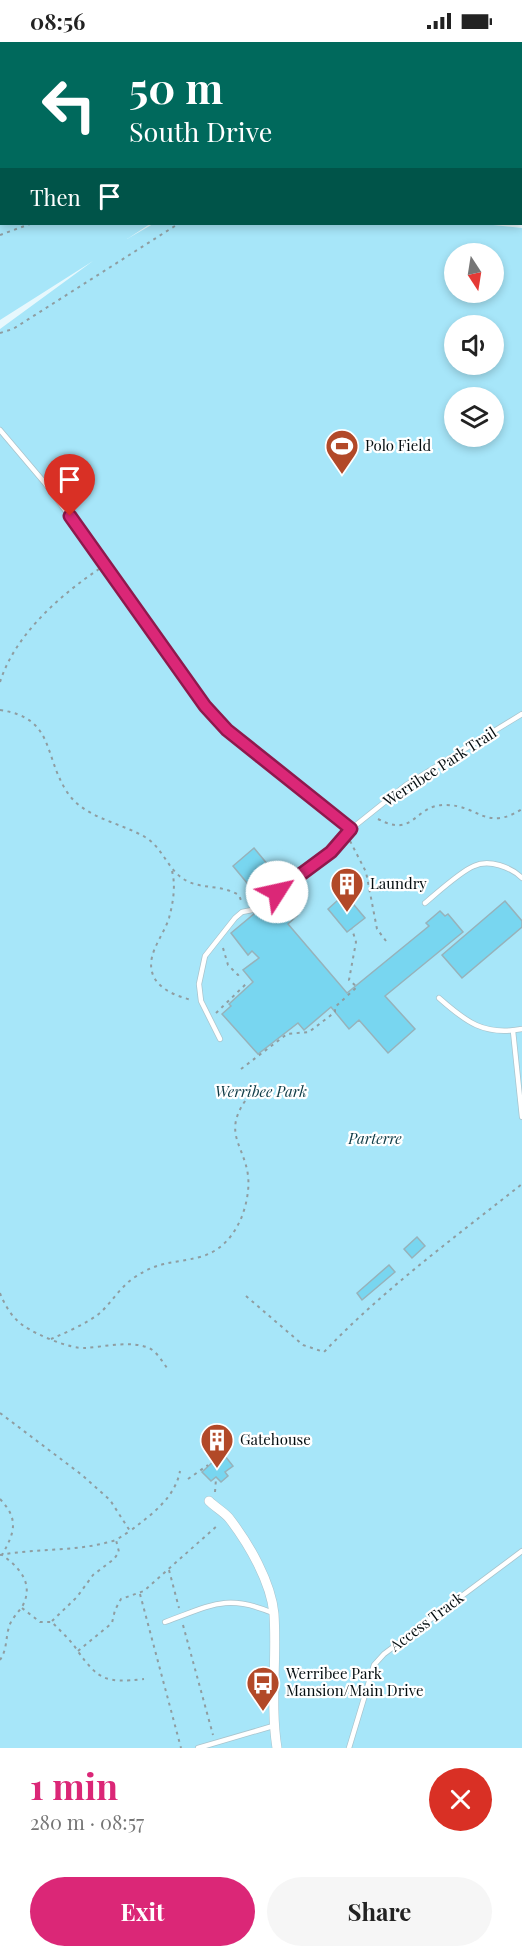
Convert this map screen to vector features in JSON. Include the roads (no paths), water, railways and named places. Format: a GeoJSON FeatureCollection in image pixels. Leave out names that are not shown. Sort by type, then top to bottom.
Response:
{"type":"FeatureCollection","features":[{"type":"Feature","properties":{"kind":"street"},"geometry":{"type":"LineString","coordinates":[[212,1497],[217,1510],[228,1516],[254,1559],[270,1597],[273,1613],[273,1726],[277,1748]]}},
{"type":"Feature","properties":{"kind":"lane"},"geometry":{"type":"LineString","coordinates":[[0,430],[44,482],[205,706],[227,730],[351,829]]}},
{"type":"Feature","properties":{"kind":"lane","name":"Werribee Park Trail"},"geometry":{"type":"LineString","coordinates":[[277,892],[331,852],[351,829],[406,785],[522,714]]}},
{"type":"Feature","properties":{"kind":"lane"},"geometry":{"type":"LineString","coordinates":[[425,903],[475,865],[495,864],[515,871],[522,878]]}},
{"type":"Feature","properties":{"kind":"lane"},"geometry":{"type":"LineString","coordinates":[[220,1039],[201,1001],[200,975],[209,948],[242,912],[252,910],[270,897]]}},
{"type":"Feature","properties":{"kind":"lane"},"geometry":{"type":"LineString","coordinates":[[439,998],[464,1020],[482,1028],[513,1031],[522,1029]]}},
{"type":"Feature","properties":{"kind":"lane"},"geometry":{"type":"LineString","coordinates":[[513,1031],[522,1117]]}},
{"type":"Feature","properties":{"kind":"lane","name":"Access Track"},"geometry":{"type":"LineString","coordinates":[[349,1748],[374,1665],[522,1551]]}},
{"type":"Feature","properties":{"kind":"lane"},"geometry":{"type":"LineString","coordinates":[[165,1622],[225,1602],[250,1603],[273,1613]]}},
{"type":"Feature","properties":{"kind":"lane"},"geometry":{"type":"LineString","coordinates":[[198,1748],[273,1726]]}},
{"type":"Feature","properties":{"kind":"place","name":"Polo Field"},"geometry":{"type":"Point","coordinates":[342,475]}},
{"type":"Feature","properties":{"kind":"place","name":"Laundry"},"geometry":{"type":"Point","coordinates":[347,913]}},
{"type":"Feature","properties":{"kind":"place","name":"Gatehouse"},"geometry":{"type":"Point","coordinates":[217,1469]}},
{"type":"Feature","properties":{"kind":"place","name":"Werribee Park Mansion/Main Drive"},"geometry":{"type":"Point","coordinates":[263,1712]}},
{"type":"Feature","properties":{"kind":"park label","name":"Werribee Park"},"geometry":{"type":"Point","coordinates":[261,1092]}},
{"type":"Feature","properties":{"kind":"park label","name":"Parterre"},"geometry":{"type":"Point","coordinates":[375,1139]}}]}
